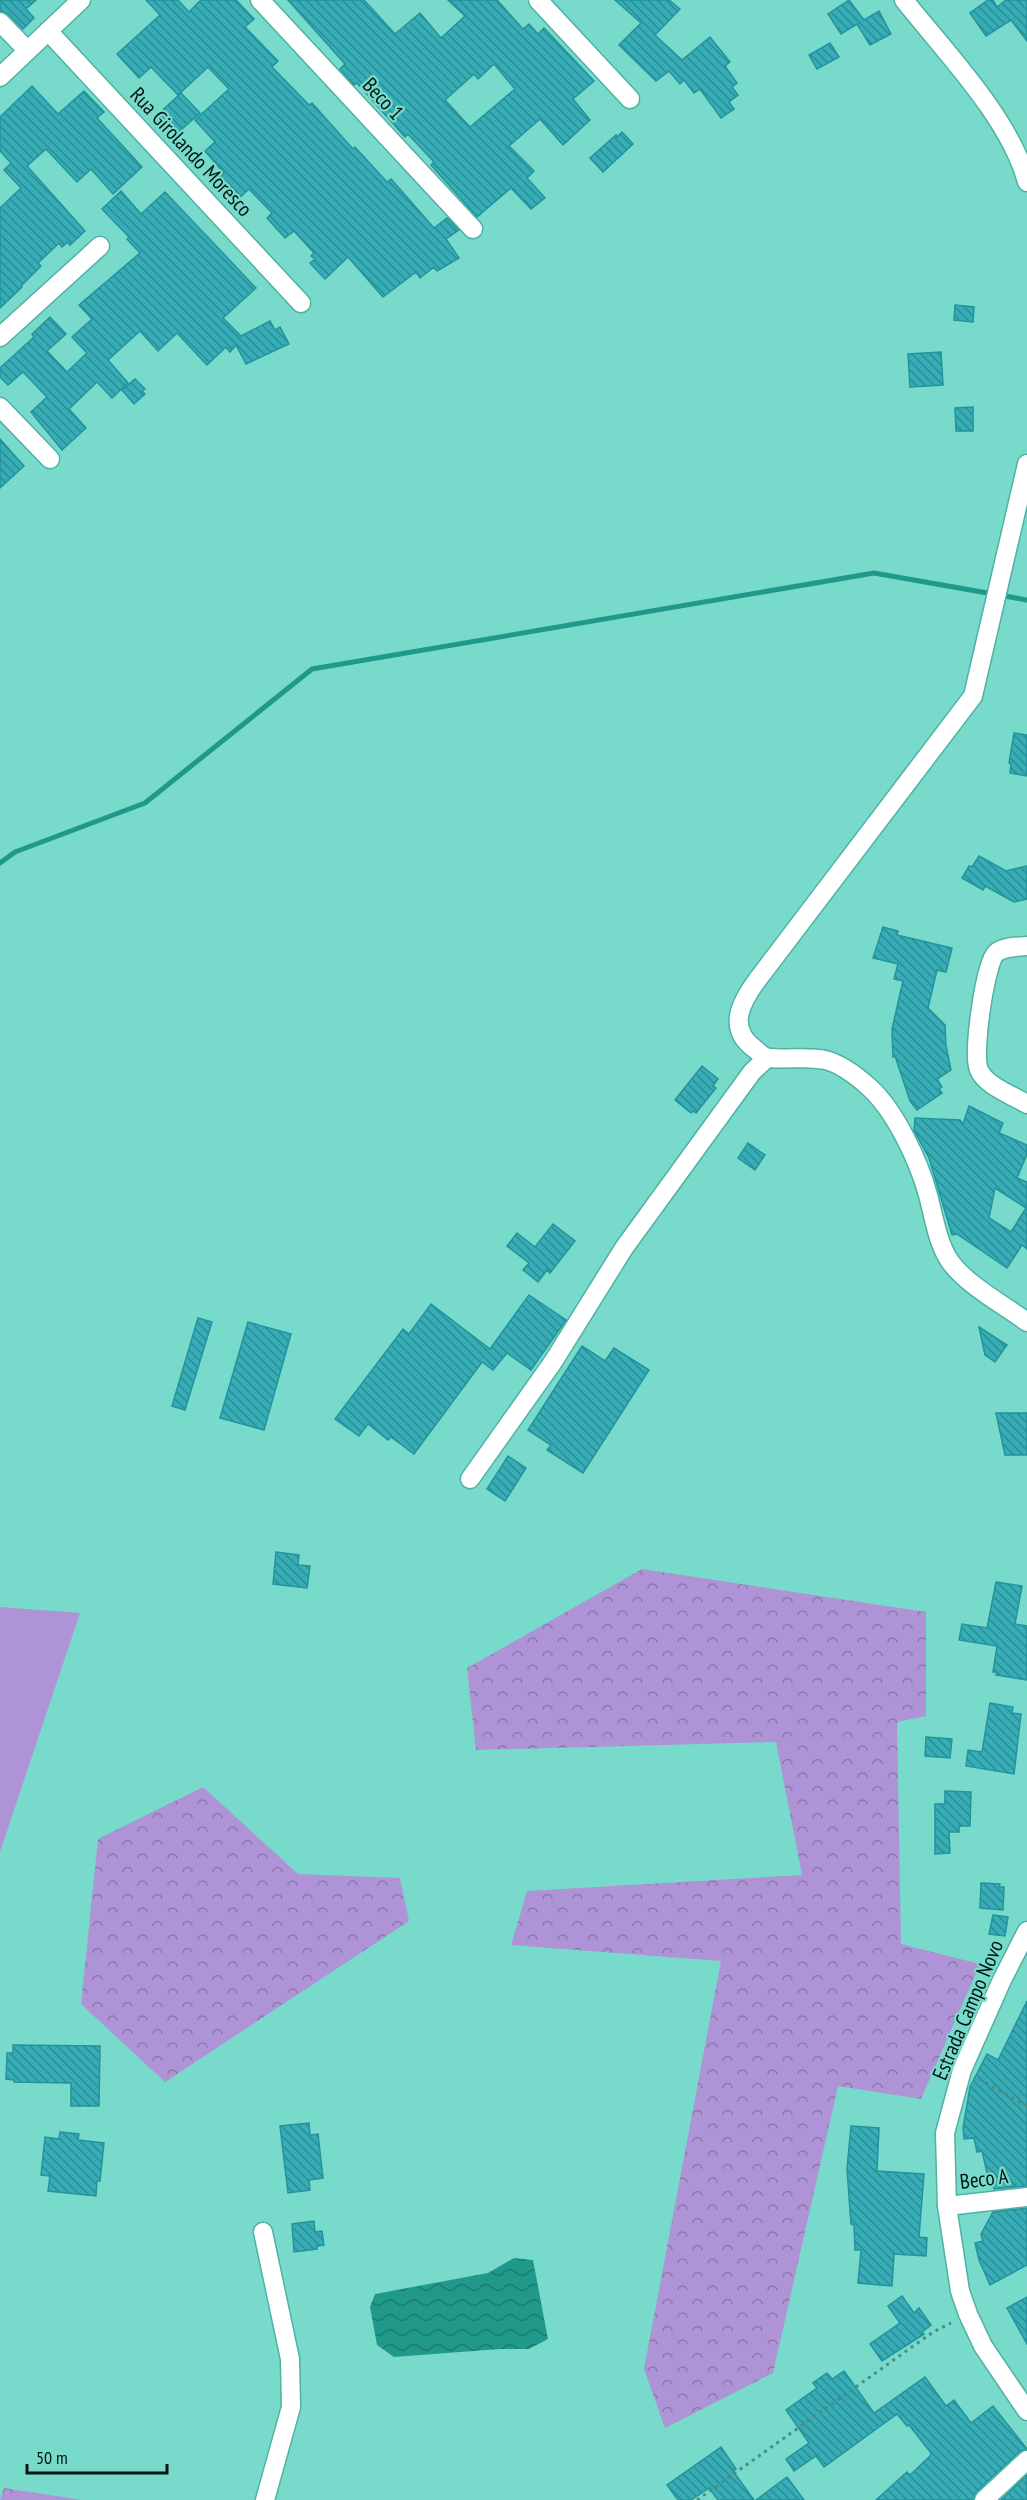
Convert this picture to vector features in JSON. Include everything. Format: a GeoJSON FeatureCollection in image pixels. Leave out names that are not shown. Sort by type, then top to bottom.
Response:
{"type":"FeatureCollection","features":[{"type":"Feature","properties":{"kind":"street"},"geometry":{"type":"LineString","coordinates":[[0,76],[81,0]]}},
{"type":"Feature","properties":{"kind":"street","name":"Beco 1"},"geometry":{"type":"LineString","coordinates":[[260,0],[473,229]]}},
{"type":"Feature","properties":{"kind":"street"},"geometry":{"type":"LineString","coordinates":[[538,0],[630,99]]}},
{"type":"Feature","properties":{"kind":"street"},"geometry":{"type":"LineString","coordinates":[[904,0],[993,112],[1023,168],[1027,182]]}},
{"type":"Feature","properties":{"kind":"street"},"geometry":{"type":"LineString","coordinates":[[0,21],[27,50]]}},
{"type":"Feature","properties":{"kind":"street","name":"Rua Girolando Moresco"},"geometry":{"type":"LineString","coordinates":[[48,31],[301,303]]}},
{"type":"Feature","properties":{"kind":"street"},"geometry":{"type":"LineString","coordinates":[[0,337],[100,246]]}},
{"type":"Feature","properties":{"kind":"street"},"geometry":{"type":"LineString","coordinates":[[0,407],[50,459]]}},
{"type":"Feature","properties":{"kind":"street"},"geometry":{"type":"LineString","coordinates":[[1026,471],[973,696],[880,814],[743,1000],[739,1011],[741,1034],[748,1044],[767,1058],[825,1060],[852,1072],[873,1091],[900,1128],[917,1163],[941,1246],[950,1262],[966,1278],[1027,1322]]}},
{"type":"Feature","properties":{"kind":"street"},"geometry":{"type":"LineString","coordinates":[[1027,946],[1002,948],[992,958],[987,973],[976,1062],[985,1078],[1027,1104]]}},
{"type":"Feature","properties":{"kind":"street"},"geometry":{"type":"LineString","coordinates":[[470,1479],[553,1362],[624,1248],[752,1072],[767,1058]]}},
{"type":"Feature","properties":{"kind":"street","name":"Estrada Campo Novo"},"geometry":{"type":"LineString","coordinates":[[1027,1931],[1002,1980],[962,2070],[945,2133],[947,2206],[960,2291],[983,2346],[1027,2411]]}},
{"type":"Feature","properties":{"kind":"street","name":"Beco A"},"geometry":{"type":"LineString","coordinates":[[947,2206],[1027,2197]]}},
{"type":"Feature","properties":{"kind":"street"},"geometry":{"type":"LineString","coordinates":[[263,2232],[290,2359],[291,2407],[265,2500]]}},
{"type":"Feature","properties":{"kind":"street"},"geometry":{"type":"LineString","coordinates":[[984,2500],[1027,2460]]}},
{"type":"Feature","properties":{"kind":"path"},"geometry":{"type":"LineString","coordinates":[[962,2070],[1027,2106]]}},
{"type":"Feature","properties":{"kind":"path"},"geometry":{"type":"LineString","coordinates":[[697,2500],[933,2332],[968,2314]]}},
{"type":"Feature","properties":{"kind":"green space"},"geometry":{"type":"Polygon","coordinates":[[[642,1569],[926,1612],[926,1716],[897,1722],[901,1944],[980,1964],[921,2099],[838,2086],[773,2373],[665,2428],[644,2369],[721,1961],[511,1945],[527,1891],[802,1875],[776,1742],[476,1750],[467,1668],[642,1569]]]}},
{"type":"Feature","properties":{"kind":"green space"},"geometry":{"type":"Polygon","coordinates":[[[0,1607],[80,1613],[0,1852],[0,1607]]]}},
{"type":"Feature","properties":{"kind":"green space"},"geometry":{"type":"Polygon","coordinates":[[[203,1787],[298,1874],[400,1878],[409,1921],[165,2082],[81,2004],[98,1839],[203,1787]]]}},
{"type":"Feature","properties":{"kind":"green space"},"geometry":{"type":"Polygon","coordinates":[[[4,2488],[82,2500],[0,2500],[4,2488]]]}},
{"type":"Feature","properties":{"kind":"water"},"geometry":{"type":"Polygon","coordinates":[[[514,2258],[533,2260],[548,2339],[529,2349],[394,2357],[377,2345],[370,2307],[375,2294],[488,2273],[514,2258]]]}},
{"type":"Feature","properties":{"kind":"building"},"geometry":{"type":"Polygon","coordinates":[[[0,0],[36,0],[26,9],[34,18],[23,29],[8,14],[0,11],[0,0]]]}},
{"type":"Feature","properties":{"kind":"building"},"geometry":{"type":"Polygon","coordinates":[[[146,0],[178,0],[189,12],[201,0],[236,0],[254,19],[245,27],[278,61],[272,67],[309,105],[312,103],[353,149],[355,147],[387,182],[391,179],[434,228],[447,218],[459,230],[446,239],[459,258],[437,271],[434,267],[420,278],[416,272],[383,297],[348,257],[325,279],[310,263],[315,259],[311,256],[314,253],[294,231],[285,238],[267,218],[272,213],[249,189],[237,200],[218,179],[224,173],[205,151],[215,142],[195,120],[229,89],[208,67],[178,95],[151,67],[139,78],[117,54],[160,15],[146,0]]]}},
{"type":"Feature","properties":{"kind":"building"},"geometry":{"type":"Polygon","coordinates":[[[288,0],[364,0],[395,34],[420,13],[441,38],[465,16],[448,0],[497,0],[523,29],[529,24],[538,34],[544,28],[594,81],[573,99],[590,120],[563,145],[540,119],[509,146],[534,171],[527,178],[545,198],[531,209],[511,188],[477,217],[431,165],[434,162],[408,134],[405,137],[357,83],[354,85],[340,69],[345,64],[288,0]],[[494,64],[478,79],[474,74],[445,100],[470,127],[515,89],[494,64]]]}},
{"type":"Feature","properties":{"kind":"building"},"geometry":{"type":"Polygon","coordinates":[[[615,0],[669,0],[680,9],[655,35],[682,60],[710,37],[730,62],[725,66],[737,83],[732,87],[738,95],[729,102],[734,109],[721,118],[700,89],[694,93],[684,80],[680,84],[669,71],[656,81],[619,45],[641,23],[615,0]]]}},
{"type":"Feature","properties":{"kind":"building"},"geometry":{"type":"Polygon","coordinates":[[[849,0],[864,20],[879,11],[891,34],[870,45],[857,24],[841,34],[828,14],[849,0]]]}},
{"type":"Feature","properties":{"kind":"building"},"geometry":{"type":"Polygon","coordinates":[[[988,0],[993,0],[997,7],[1006,0],[1027,0],[1027,41],[1011,20],[986,36],[970,13],[988,0]]]}},
{"type":"Feature","properties":{"kind":"building"},"geometry":{"type":"Polygon","coordinates":[[[830,43],[839,57],[817,69],[809,55],[830,43]]]}},
{"type":"Feature","properties":{"kind":"building"},"geometry":{"type":"Polygon","coordinates":[[[32,86],[58,114],[84,91],[104,112],[97,118],[142,167],[113,194],[91,169],[77,182],[46,149],[27,166],[85,231],[70,245],[68,242],[62,247],[59,243],[38,263],[41,266],[22,287],[0,308],[0,208],[21,188],[4,170],[11,163],[0,151],[0,117],[32,86]]]}},
{"type":"Feature","properties":{"kind":"building"},"geometry":{"type":"Polygon","coordinates":[[[181,93],[200,113],[173,137],[155,117],[181,93]]]}},
{"type":"Feature","properties":{"kind":"building"},"geometry":{"type":"Polygon","coordinates":[[[622,132],[633,144],[603,172],[590,158],[622,132]]]}},
{"type":"Feature","properties":{"kind":"building"},"geometry":{"type":"Polygon","coordinates":[[[121,191],[141,214],[165,192],[256,288],[223,318],[241,336],[270,321],[275,330],[280,327],[289,344],[246,364],[236,345],[230,352],[226,347],[207,365],[177,333],[158,351],[140,331],[108,360],[128,383],[112,398],[97,382],[69,409],[86,428],[62,450],[31,412],[47,397],[23,372],[8,385],[0,377],[0,368],[34,337],[32,334],[50,317],[66,334],[47,351],[67,372],[87,353],[72,337],[92,319],[79,305],[140,253],[127,239],[129,237],[102,209],[121,191]]]}},
{"type":"Feature","properties":{"kind":"building"},"geometry":{"type":"Polygon","coordinates":[[[955,305],[974,307],[973,322],[954,320],[955,305]]]}},
{"type":"Feature","properties":{"kind":"building"},"geometry":{"type":"Polygon","coordinates":[[[941,352],[943,385],[910,387],[908,354],[941,352]]]}},
{"type":"Feature","properties":{"kind":"building"},"geometry":{"type":"Polygon","coordinates":[[[135,379],[145,389],[142,391],[145,394],[134,404],[122,390],[135,379]]]}},
{"type":"Feature","properties":{"kind":"building"},"geometry":{"type":"Polygon","coordinates":[[[973,407],[973,431],[956,431],[955,408],[973,407]]]}},
{"type":"Feature","properties":{"kind":"building"},"geometry":{"type":"Polygon","coordinates":[[[0,439],[24,466],[0,488],[0,439]]]}},
{"type":"Feature","properties":{"kind":"building"},"geometry":{"type":"Polygon","coordinates":[[[1014,733],[1027,735],[1027,776],[1010,773],[1011,764],[1009,763],[1014,733]]]}},
{"type":"Feature","properties":{"kind":"building"},"geometry":{"type":"Polygon","coordinates":[[[979,856],[1006,871],[1027,866],[1027,899],[1014,902],[985,886],[983,890],[962,878],[979,856]]]}},
{"type":"Feature","properties":{"kind":"building"},"geometry":{"type":"Polygon","coordinates":[[[883,927],[898,931],[897,935],[952,948],[946,972],[937,970],[928,1008],[945,1025],[951,1070],[937,1079],[942,1087],[939,1089],[942,1093],[917,1110],[910,1101],[895,1056],[893,1057],[892,1029],[903,981],[894,979],[898,964],[873,958],[883,927]]]}},
{"type":"Feature","properties":{"kind":"building"},"geometry":{"type":"Polygon","coordinates":[[[702,1066],[718,1079],[713,1086],[716,1088],[696,1113],[693,1111],[691,1113],[675,1100],[702,1066]]]}},
{"type":"Feature","properties":{"kind":"building"},"geometry":{"type":"Polygon","coordinates":[[[969,1106],[1003,1123],[999,1133],[1027,1145],[1027,1154],[1017,1178],[1027,1182],[1027,1249],[1022,1245],[1007,1268],[957,1234],[952,1235],[929,1158],[914,1130],[915,1118],[960,1120],[963,1124],[969,1106]],[[995,1188],[989,1218],[1011,1232],[1026,1208],[995,1188]]]}},
{"type":"Feature","properties":{"kind":"building"},"geometry":{"type":"Polygon","coordinates":[[[748,1143],[765,1155],[755,1170],[738,1158],[748,1143]]]}},
{"type":"Feature","properties":{"kind":"building"},"geometry":{"type":"Polygon","coordinates":[[[553,1224],[575,1241],[550,1273],[547,1270],[538,1282],[523,1270],[529,1263],[507,1246],[517,1233],[535,1247],[553,1224]]]}},
{"type":"Feature","properties":{"kind":"building"},"geometry":{"type":"Polygon","coordinates":[[[529,1295],[566,1320],[531,1370],[507,1353],[493,1370],[482,1362],[414,1454],[391,1437],[388,1440],[368,1424],[359,1436],[335,1419],[403,1329],[409,1334],[431,1304],[490,1349],[529,1295]]]}},
{"type":"Feature","properties":{"kind":"building"},"geometry":{"type":"Polygon","coordinates":[[[198,1318],[212,1322],[185,1410],[172,1406],[198,1318]]]}},
{"type":"Feature","properties":{"kind":"building"},"geometry":{"type":"Polygon","coordinates":[[[248,1322],[291,1334],[264,1430],[220,1418],[248,1322]]]}},
{"type":"Feature","properties":{"kind":"building"},"geometry":{"type":"Polygon","coordinates":[[[979,1327],[1007,1345],[995,1362],[985,1355],[979,1327]]]}},
{"type":"Feature","properties":{"kind":"building"},"geometry":{"type":"Polygon","coordinates":[[[582,1346],[605,1361],[614,1348],[649,1370],[583,1473],[547,1450],[551,1445],[528,1430],[582,1346]]]}},
{"type":"Feature","properties":{"kind":"building"},"geometry":{"type":"Polygon","coordinates":[[[996,1413],[1027,1413],[1027,1455],[1005,1455],[996,1413]]]}},
{"type":"Feature","properties":{"kind":"building"},"geometry":{"type":"Polygon","coordinates":[[[508,1456],[526,1468],[505,1501],[487,1489],[508,1456]]]}},
{"type":"Feature","properties":{"kind":"building"},"geometry":{"type":"Polygon","coordinates":[[[276,1552],[299,1555],[298,1565],[310,1566],[307,1588],[273,1584],[276,1552]]]}},
{"type":"Feature","properties":{"kind":"building"},"geometry":{"type":"Polygon","coordinates":[[[996,1582],[1022,1586],[1015,1624],[1027,1626],[1027,1680],[996,1675],[997,1672],[993,1672],[997,1646],[959,1640],[962,1624],[987,1628],[996,1582]]]}},
{"type":"Feature","properties":{"kind":"building"},"geometry":{"type":"Polygon","coordinates":[[[990,1703],[1013,1707],[1012,1713],[1021,1714],[1014,1774],[966,1766],[968,1750],[982,1752],[990,1703]]]}},
{"type":"Feature","properties":{"kind":"building"},"geometry":{"type":"Polygon","coordinates":[[[926,1737],[952,1739],[950,1758],[925,1756],[926,1737]]]}},
{"type":"Feature","properties":{"kind":"building"},"geometry":{"type":"Polygon","coordinates":[[[945,1791],[971,1792],[970,1826],[959,1826],[959,1832],[949,1832],[950,1853],[935,1854],[935,1804],[945,1804],[945,1791]]]}},
{"type":"Feature","properties":{"kind":"building"},"geometry":{"type":"Polygon","coordinates":[[[981,1883],[1000,1884],[999,1887],[1004,1887],[1003,1910],[980,1908],[981,1883]]]}},
{"type":"Feature","properties":{"kind":"building"},"geometry":{"type":"Polygon","coordinates":[[[993,1915],[1008,1917],[1005,1936],[989,1934],[993,1915]]]}},
{"type":"Feature","properties":{"kind":"building"},"geometry":{"type":"Polygon","coordinates":[[[1027,2001],[1027,2186],[994,2189],[990,2176],[988,2177],[982,2151],[977,2152],[974,2138],[964,2139],[963,2128],[970,2087],[987,2054],[998,2060],[1027,2001]]]}},
{"type":"Feature","properties":{"kind":"building"},"geometry":{"type":"Polygon","coordinates":[[[13,2045],[100,2046],[99,2106],[71,2106],[71,2083],[14,2082],[14,2080],[6,2079],[7,2053],[13,2053],[13,2045]]]}},
{"type":"Feature","properties":{"kind":"building"},"geometry":{"type":"Polygon","coordinates":[[[309,2123],[310,2135],[318,2134],[323,2178],[309,2180],[310,2190],[288,2193],[280,2126],[309,2123]]]}},
{"type":"Feature","properties":{"kind":"building"},"geometry":{"type":"Polygon","coordinates":[[[851,2126],[879,2128],[877,2171],[924,2174],[919,2237],[927,2238],[926,2256],[894,2254],[892,2286],[858,2283],[861,2250],[855,2250],[847,2169],[851,2126]]]}},
{"type":"Feature","properties":{"kind":"building"},"geometry":{"type":"Polygon","coordinates":[[[60,2132],[79,2134],[78,2140],[104,2143],[96,2196],[48,2191],[50,2176],[41,2175],[45,2137],[59,2139],[60,2132]]]}},
{"type":"Feature","properties":{"kind":"building"},"geometry":{"type":"Polygon","coordinates":[[[1027,2208],[1027,2265],[990,2285],[979,2260],[975,2243],[983,2241],[981,2234],[993,2212],[1027,2208]]]}},
{"type":"Feature","properties":{"kind":"building"},"geometry":{"type":"Polygon","coordinates":[[[314,2221],[315,2232],[322,2231],[324,2245],[317,2246],[317,2249],[294,2252],[292,2224],[314,2221]]]}},
{"type":"Feature","properties":{"kind":"building"},"geometry":{"type":"Polygon","coordinates":[[[902,2296],[914,2313],[919,2308],[931,2325],[922,2332],[924,2334],[882,2361],[870,2344],[900,2323],[888,2306],[902,2296]]]}},
{"type":"Feature","properties":{"kind":"building"},"geometry":{"type":"Polygon","coordinates":[[[1027,2297],[1027,2344],[1007,2308],[1027,2297]]]}},
{"type":"Feature","properties":{"kind":"building"},"geometry":{"type":"Polygon","coordinates":[[[844,2371],[874,2413],[925,2377],[946,2406],[954,2400],[971,2423],[993,2406],[1027,2449],[1019,2452],[976,2492],[973,2500],[876,2500],[907,2472],[910,2475],[931,2453],[909,2425],[907,2426],[897,2414],[824,2467],[816,2456],[794,2471],[786,2459],[809,2443],[786,2410],[817,2388],[813,2383],[827,2373],[832,2379],[844,2371]]]}},
{"type":"Feature","properties":{"kind":"building"},"geometry":{"type":"Polygon","coordinates":[[[721,2447],[736,2469],[733,2471],[754,2500],[718,2500],[709,2488],[691,2500],[678,2500],[667,2485],[721,2447]]]}},
{"type":"Feature","properties":{"kind":"building"},"geometry":{"type":"Polygon","coordinates":[[[1027,2475],[1027,2500],[1001,2500],[1027,2475]]]}},
{"type":"Feature","properties":{"kind":"building"},"geometry":{"type":"Polygon","coordinates":[[[787,2477],[804,2500],[756,2500],[787,2477]]]}},
{"type":"Feature","properties":{"kind":"waterway"},"geometry":{"type":"LineString","coordinates":[[0,863],[15,852],[145,803],[312,669],[874,573],[1027,600]]}}]}
